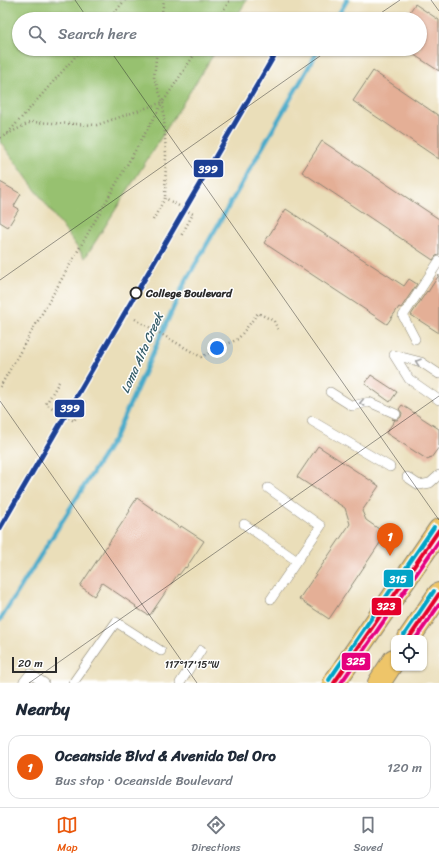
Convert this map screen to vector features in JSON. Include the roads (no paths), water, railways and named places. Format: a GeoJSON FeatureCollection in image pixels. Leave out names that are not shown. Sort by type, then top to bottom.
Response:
{"type":"FeatureCollection","features":[{"type":"Feature","properties":{"kind":"main road"},"geometry":{"type":"LineString","coordinates":[[339,678],[439,530]]}},
{"type":"Feature","properties":{"kind":"main road"},"geometry":{"type":"LineString","coordinates":[[411,635],[439,594]]}},
{"type":"Feature","properties":{"kind":"main road"},"geometry":{"type":"LineString","coordinates":[[378,683],[391,664]]}},
{"type":"Feature","properties":{"kind":"lane"},"geometry":{"type":"LineString","coordinates":[[415,339],[403,316],[439,261]]}},
{"type":"Feature","properties":{"kind":"lane"},"geometry":{"type":"LineString","coordinates":[[439,374],[421,362],[394,355],[409,379],[439,400]]}},
{"type":"Feature","properties":{"kind":"lane"},"geometry":{"type":"LineString","coordinates":[[330,392],[352,406],[369,402],[396,414]]}},
{"type":"Feature","properties":{"kind":"lane"},"geometry":{"type":"LineString","coordinates":[[312,421],[389,466]]}},
{"type":"Feature","properties":{"kind":"lane"},"geometry":{"type":"LineString","coordinates":[[407,477],[419,485],[430,483],[439,475]]}},
{"type":"Feature","properties":{"kind":"lane"},"geometry":{"type":"LineString","coordinates":[[268,488],[320,526],[271,599]]}},
{"type":"Feature","properties":{"kind":"lane"},"geometry":{"type":"LineString","coordinates":[[244,524],[297,561]]}},
{"type":"Feature","properties":{"kind":"lane"},"geometry":{"type":"LineString","coordinates":[[73,683],[116,622],[161,651]]}},
{"type":"Feature","properties":{"kind":"lane"},"geometry":{"type":"LineString","coordinates":[[180,683],[201,650]]}},
{"type":"Feature","properties":{"kind":"lane"},"geometry":{"type":"LineString","coordinates":[[23,683],[30,674],[44,683]]}},
{"type":"Feature","properties":{"kind":"waterway","name":"Loma Alta Creek"},"geometry":{"type":"LineString","coordinates":[[340,12],[347,0]]}},
{"type":"Feature","properties":{"kind":"waterway","name":"Loma Alta Creek"},"geometry":{"type":"LineString","coordinates":[[0,620],[115,437],[184,284],[315,56]]}},
{"type":"Feature","properties":{"kind":"place","name":"College Boulevard"},"geometry":{"type":"Point","coordinates":[136,293]}},
{"type":"Feature","properties":{"kind":"place","name":"Oceanside Blvd & Avenida Del Oro"},"geometry":{"type":"Point","coordinates":[390,556]}}]}
